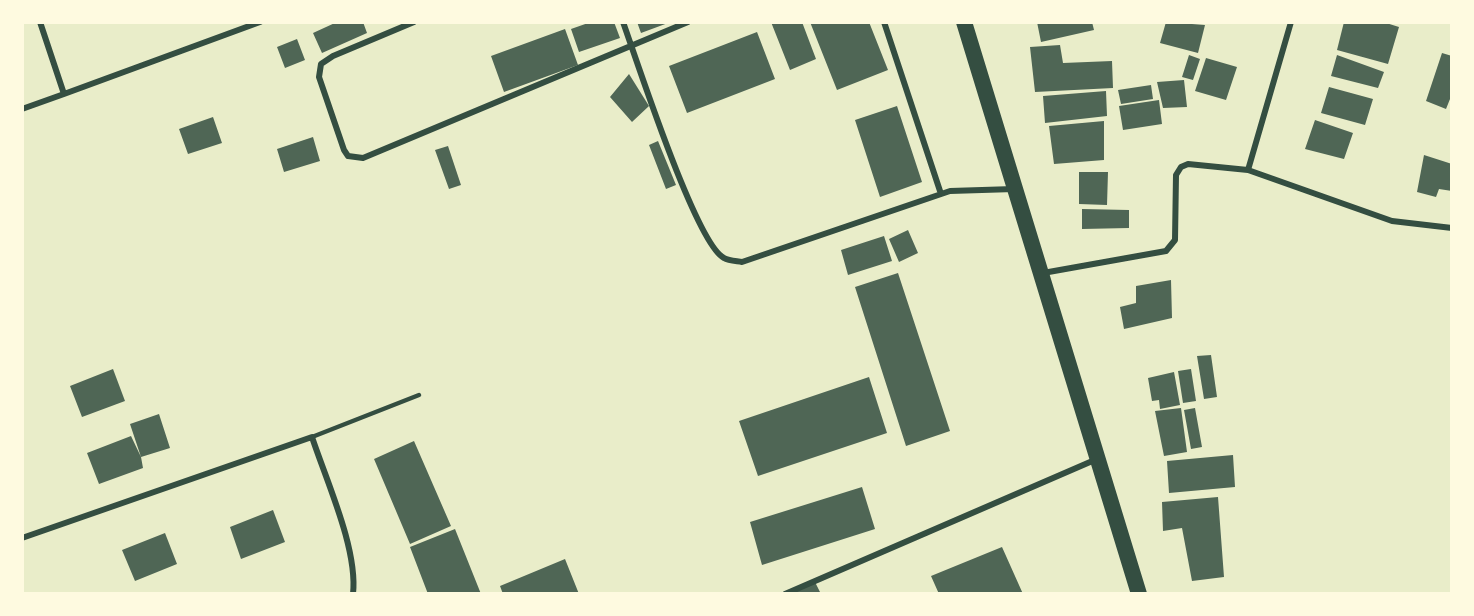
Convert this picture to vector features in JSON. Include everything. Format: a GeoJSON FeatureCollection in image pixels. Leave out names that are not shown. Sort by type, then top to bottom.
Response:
{"type":"FeatureCollection","features":[{"type":"Feature","properties":{"kind":"highway"},"geometry":{"type":"LineString","coordinates":[[964,22],[1017,189],[1139,594]]}},
{"type":"Feature","properties":{"kind":"street"},"geometry":{"type":"LineString","coordinates":[[40,22],[64,94]]}},
{"type":"Feature","properties":{"kind":"street"},"geometry":{"type":"LineString","coordinates":[[22,110],[260,22]]}},
{"type":"Feature","properties":{"kind":"street"},"geometry":{"type":"LineString","coordinates":[[414,22],[333,56],[321,64],[319,77],[348,156],[363,158],[688,22]]}},
{"type":"Feature","properties":{"kind":"street"},"geometry":{"type":"LineString","coordinates":[[623,22],[690,204],[711,244],[723,258],[742,262],[941,194],[1017,189]]}},
{"type":"Feature","properties":{"kind":"street"},"geometry":{"type":"LineString","coordinates":[[884,22],[941,194]]}},
{"type":"Feature","properties":{"kind":"street"},"geometry":{"type":"LineString","coordinates":[[1248,171],[1291,22]]}},
{"type":"Feature","properties":{"kind":"street"},"geometry":{"type":"LineString","coordinates":[[1042,273],[1166,251],[1175,240],[1176,175],[1181,167],[1188,164],[1248,171],[1392,220],[1452,228]]}},
{"type":"Feature","properties":{"kind":"street"},"geometry":{"type":"LineString","coordinates":[[22,538],[312,437],[348,545],[353,569],[352,594]]}},
{"type":"Feature","properties":{"kind":"street"},"geometry":{"type":"LineString","coordinates":[[785,594],[1097,459]]}},
{"type":"Feature","properties":{"kind":"lane"},"geometry":{"type":"LineString","coordinates":[[312,437],[419,395]]}},
{"type":"Feature","properties":{"kind":"building"},"geometry":{"type":"Polygon","coordinates":[[[337,22],[363,22],[367,33],[322,53],[313,33],[337,22]]]}},
{"type":"Feature","properties":{"kind":"building"},"geometry":{"type":"Polygon","coordinates":[[[591,22],[614,22],[620,38],[579,52],[571,29],[591,22]]]}},
{"type":"Feature","properties":{"kind":"building"},"geometry":{"type":"Polygon","coordinates":[[[637,22],[668,22],[668,23],[641,33],[637,22]]]}},
{"type":"Feature","properties":{"kind":"building"},"geometry":{"type":"Polygon","coordinates":[[[771,22],[802,22],[816,59],[790,70],[771,22]]]}},
{"type":"Feature","properties":{"kind":"building"},"geometry":{"type":"Polygon","coordinates":[[[810,22],[869,22],[888,70],[837,90],[810,22]]]}},
{"type":"Feature","properties":{"kind":"building"},"geometry":{"type":"Polygon","coordinates":[[[1037,22],[1092,22],[1094,30],[1041,42],[1037,22]]]}},
{"type":"Feature","properties":{"kind":"building"},"geometry":{"type":"Polygon","coordinates":[[[1166,22],[1205,25],[1198,53],[1160,43],[1166,22]]]}},
{"type":"Feature","properties":{"kind":"building"},"geometry":{"type":"Polygon","coordinates":[[[1344,22],[1383,22],[1399,27],[1388,64],[1337,50],[1344,22]]]}},
{"type":"Feature","properties":{"kind":"building"},"geometry":{"type":"Polygon","coordinates":[[[565,29],[578,65],[504,92],[491,56],[565,29]]]}},
{"type":"Feature","properties":{"kind":"building"},"geometry":{"type":"Polygon","coordinates":[[[757,32],[775,79],[687,113],[669,66],[757,32]]]}},
{"type":"Feature","properties":{"kind":"building"},"geometry":{"type":"Polygon","coordinates":[[[297,39],[305,60],[285,68],[277,47],[297,39]]]}},
{"type":"Feature","properties":{"kind":"building"},"geometry":{"type":"Polygon","coordinates":[[[1060,45],[1063,63],[1112,61],[1113,88],[1035,92],[1030,47],[1060,45]]]}},
{"type":"Feature","properties":{"kind":"building"},"geometry":{"type":"Polygon","coordinates":[[[1442,53],[1452,56],[1452,94],[1446,109],[1426,101],[1442,53]]]}},
{"type":"Feature","properties":{"kind":"building"},"geometry":{"type":"Polygon","coordinates":[[[1189,55],[1200,59],[1193,80],[1182,77],[1189,55]]]}},
{"type":"Feature","properties":{"kind":"building"},"geometry":{"type":"Polygon","coordinates":[[[1337,55],[1384,72],[1378,88],[1331,76],[1337,55]]]}},
{"type":"Feature","properties":{"kind":"building"},"geometry":{"type":"Polygon","coordinates":[[[1206,58],[1237,67],[1226,100],[1195,91],[1206,58]]]}},
{"type":"Feature","properties":{"kind":"building"},"geometry":{"type":"Polygon","coordinates":[[[629,74],[649,106],[632,122],[610,97],[629,74]]]}},
{"type":"Feature","properties":{"kind":"building"},"geometry":{"type":"Polygon","coordinates":[[[1184,80],[1187,107],[1163,108],[1157,82],[1184,80]]]}},
{"type":"Feature","properties":{"kind":"building"},"geometry":{"type":"Polygon","coordinates":[[[1151,85],[1153,99],[1121,104],[1118,90],[1151,85]]]}},
{"type":"Feature","properties":{"kind":"building"},"geometry":{"type":"Polygon","coordinates":[[[1329,87],[1373,99],[1365,125],[1321,113],[1329,87]]]}},
{"type":"Feature","properties":{"kind":"building"},"geometry":{"type":"Polygon","coordinates":[[[1106,91],[1107,116],[1045,123],[1043,96],[1106,91]]]}},
{"type":"Feature","properties":{"kind":"building"},"geometry":{"type":"Polygon","coordinates":[[[1159,100],[1162,124],[1123,130],[1119,106],[1159,100]]]}},
{"type":"Feature","properties":{"kind":"building"},"geometry":{"type":"Polygon","coordinates":[[[897,106],[922,182],[880,197],[855,120],[897,106]]]}},
{"type":"Feature","properties":{"kind":"building"},"geometry":{"type":"Polygon","coordinates":[[[213,117],[222,143],[188,154],[179,129],[213,117]]]}},
{"type":"Feature","properties":{"kind":"building"},"geometry":{"type":"Polygon","coordinates":[[[1315,120],[1353,133],[1344,159],[1305,149],[1315,120]]]}},
{"type":"Feature","properties":{"kind":"building"},"geometry":{"type":"Polygon","coordinates":[[[1104,121],[1104,160],[1054,164],[1049,126],[1104,121]]]}},
{"type":"Feature","properties":{"kind":"building"},"geometry":{"type":"Polygon","coordinates":[[[313,137],[320,161],[284,172],[277,149],[313,137]]]}},
{"type":"Feature","properties":{"kind":"building"},"geometry":{"type":"Polygon","coordinates":[[[658,141],[676,185],[666,189],[649,145],[658,141]]]}},
{"type":"Feature","properties":{"kind":"building"},"geometry":{"type":"Polygon","coordinates":[[[448,146],[461,185],[449,189],[435,150],[448,146]]]}},
{"type":"Feature","properties":{"kind":"building"},"geometry":{"type":"Polygon","coordinates":[[[1424,155],[1452,164],[1452,191],[1439,189],[1436,197],[1417,192],[1424,155]]]}},
{"type":"Feature","properties":{"kind":"building"},"geometry":{"type":"Polygon","coordinates":[[[1079,172],[1108,172],[1107,205],[1079,204],[1079,172]]]}},
{"type":"Feature","properties":{"kind":"building"},"geometry":{"type":"Polygon","coordinates":[[[1082,209],[1129,210],[1129,228],[1082,229],[1082,209]]]}},
{"type":"Feature","properties":{"kind":"building"},"geometry":{"type":"Polygon","coordinates":[[[908,230],[918,253],[899,262],[889,239],[908,230]]]}},
{"type":"Feature","properties":{"kind":"building"},"geometry":{"type":"Polygon","coordinates":[[[884,236],[892,261],[848,275],[841,250],[884,236]]]}},
{"type":"Feature","properties":{"kind":"building"},"geometry":{"type":"Polygon","coordinates":[[[898,273],[950,431],[906,446],[855,287],[898,273]]]}},
{"type":"Feature","properties":{"kind":"building"},"geometry":{"type":"Polygon","coordinates":[[[1171,280],[1172,318],[1124,329],[1120,307],[1136,303],[1136,286],[1171,280]]]}},
{"type":"Feature","properties":{"kind":"building"},"geometry":{"type":"Polygon","coordinates":[[[1211,355],[1217,397],[1204,399],[1197,356],[1211,355]]]}},
{"type":"Feature","properties":{"kind":"building"},"geometry":{"type":"Polygon","coordinates":[[[113,369],[125,401],[82,417],[70,386],[113,369]]]}},
{"type":"Feature","properties":{"kind":"building"},"geometry":{"type":"Polygon","coordinates":[[[1191,369],[1196,401],[1183,403],[1178,371],[1191,369]]]}},
{"type":"Feature","properties":{"kind":"building"},"geometry":{"type":"Polygon","coordinates":[[[1174,372],[1180,405],[1160,409],[1159,400],[1152,401],[1148,378],[1174,372]]]}},
{"type":"Feature","properties":{"kind":"building"},"geometry":{"type":"Polygon","coordinates":[[[869,377],[887,433],[758,476],[739,421],[869,377]]]}},
{"type":"Feature","properties":{"kind":"building"},"geometry":{"type":"Polygon","coordinates":[[[1181,408],[1187,452],[1164,456],[1155,411],[1181,408]]]}},
{"type":"Feature","properties":{"kind":"building"},"geometry":{"type":"Polygon","coordinates":[[[1195,408],[1202,447],[1191,449],[1184,410],[1195,408]]]}},
{"type":"Feature","properties":{"kind":"building"},"geometry":{"type":"Polygon","coordinates":[[[159,414],[170,448],[141,457],[130,424],[159,414]]]}},
{"type":"Feature","properties":{"kind":"building"},"geometry":{"type":"Polygon","coordinates":[[[131,436],[141,457],[143,468],[99,484],[87,453],[131,436]]]}},
{"type":"Feature","properties":{"kind":"building"},"geometry":{"type":"Polygon","coordinates":[[[414,441],[451,526],[410,544],[374,459],[414,441]]]}},
{"type":"Feature","properties":{"kind":"building"},"geometry":{"type":"Polygon","coordinates":[[[1233,455],[1235,487],[1169,493],[1167,461],[1233,455]]]}},
{"type":"Feature","properties":{"kind":"building"},"geometry":{"type":"Polygon","coordinates":[[[862,487],[875,529],[762,565],[750,522],[862,487]]]}},
{"type":"Feature","properties":{"kind":"building"},"geometry":{"type":"Polygon","coordinates":[[[1218,497],[1224,577],[1192,581],[1182,528],[1163,531],[1162,502],[1218,497]]]}},
{"type":"Feature","properties":{"kind":"building"},"geometry":{"type":"Polygon","coordinates":[[[273,510],[285,542],[241,559],[230,527],[273,510]]]}},
{"type":"Feature","properties":{"kind":"building"},"geometry":{"type":"Polygon","coordinates":[[[455,529],[481,594],[428,594],[410,547],[455,529]]]}},
{"type":"Feature","properties":{"kind":"building"},"geometry":{"type":"Polygon","coordinates":[[[165,533],[177,564],[135,581],[122,550],[165,533]]]}},
{"type":"Feature","properties":{"kind":"building"},"geometry":{"type":"Polygon","coordinates":[[[1002,547],[1023,594],[939,594],[931,576],[1002,547]]]}},
{"type":"Feature","properties":{"kind":"building"},"geometry":{"type":"Polygon","coordinates":[[[565,559],[579,594],[503,594],[500,586],[565,559]]]}},
{"type":"Feature","properties":{"kind":"building"},"geometry":{"type":"Polygon","coordinates":[[[814,580],[821,594],[790,594],[814,580]]]}}]}
